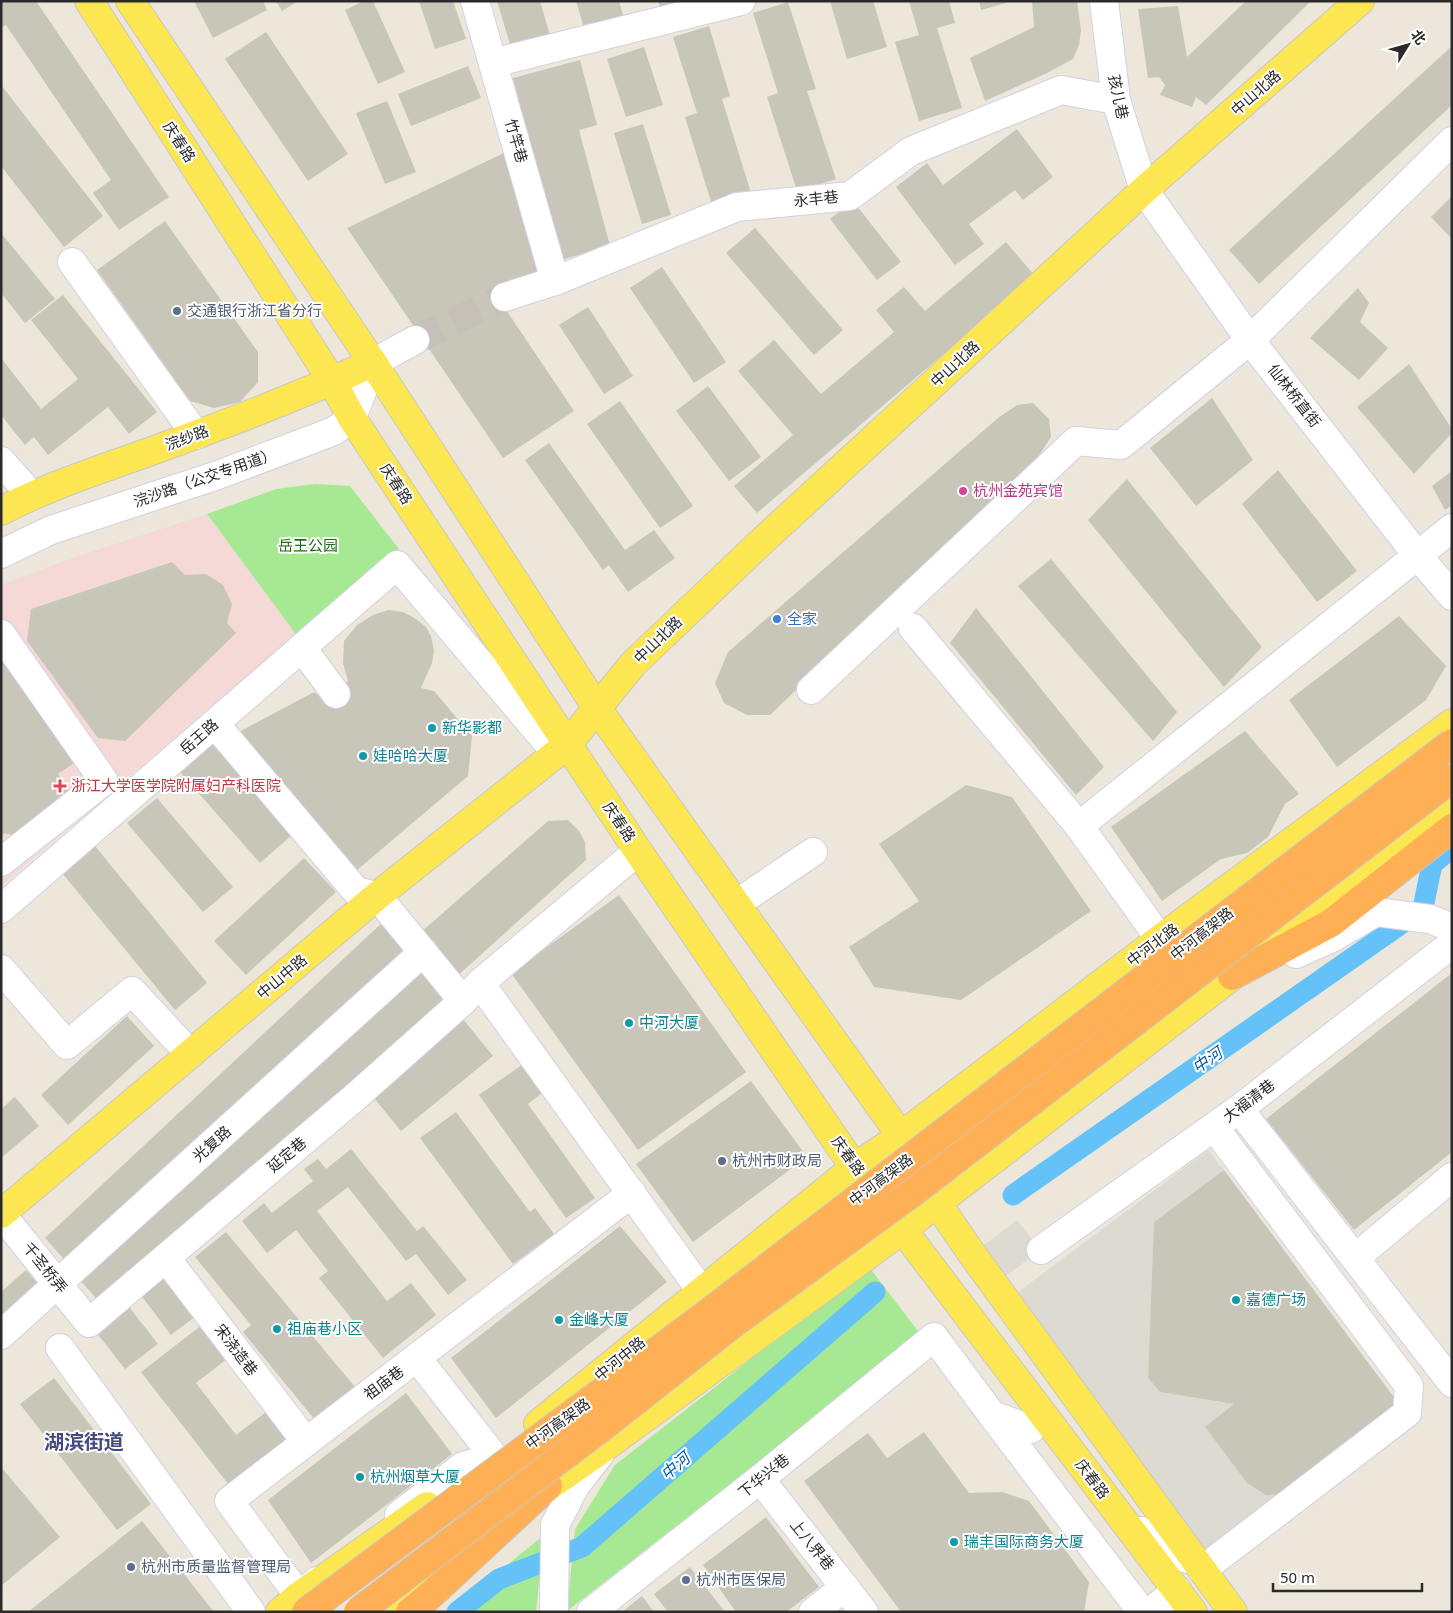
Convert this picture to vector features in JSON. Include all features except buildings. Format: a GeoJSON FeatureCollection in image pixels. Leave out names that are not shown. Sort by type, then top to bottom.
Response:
{"type":"FeatureCollection","features":[{"type":"Feature","properties":{"kind":"highway","name":"中河高架路"},"geometry":{"type":"LineString","coordinates":[[295,1606],[716,1307],[1452,743]]}},
{"type":"Feature","properties":{"kind":"highway","name":"中河高架路"},"geometry":{"type":"LineString","coordinates":[[358,1612],[606,1424],[734,1323],[912,1193],[1452,778]]}},
{"type":"Feature","properties":{"kind":"highway"},"geometry":{"type":"LineString","coordinates":[[1222,983],[1331,923],[1452,828]]}},
{"type":"Feature","properties":{"kind":"highway"},"geometry":{"type":"LineString","coordinates":[[410,1612],[548,1486]]}},
{"type":"Feature","properties":{"kind":"main road","name":"庆春路"},"geometry":{"type":"LineString","coordinates":[[89,1],[332,381],[352,418],[638,851],[855,1167],[907,1226],[1193,1612]]}},
{"type":"Feature","properties":{"kind":"main road"},"geometry":{"type":"LineString","coordinates":[[130,1],[373,363],[597,708],[901,1136],[937,1203],[994,1286],[1234,1612]]}},
{"type":"Feature","properties":{"kind":"main road","name":"中山北路"},"geometry":{"type":"LineString","coordinates":[[567,744],[633,664],[708,593],[1144,190],[1360,1]]}},
{"type":"Feature","properties":{"kind":"main road","name":"浣纱路"},"geometry":{"type":"LineString","coordinates":[[1,511],[31,495],[196,435],[373,363]]}},
{"type":"Feature","properties":{"kind":"main road","name":"中河北路"},"geometry":{"type":"LineString","coordinates":[[855,1167],[901,1136],[1160,939],[1452,723]]}},
{"type":"Feature","properties":{"kind":"main road","name":"中山中路"},"geometry":{"type":"LineString","coordinates":[[1,1214],[377,896],[567,744]]}},
{"type":"Feature","properties":{"kind":"main road"},"geometry":{"type":"LineString","coordinates":[[383,1612],[548,1486],[605,1447],[907,1226],[1222,983],[1259,942],[1452,800]]}},
{"type":"Feature","properties":{"kind":"main road","name":"中河中路"},"geometry":{"type":"LineString","coordinates":[[295,1606],[495,1458],[855,1167]]}},
{"type":"Feature","properties":{"kind":"street","name":"竹竿巷"},"geometry":{"type":"LineString","coordinates":[[475,1],[555,281]]}},
{"type":"Feature","properties":{"kind":"street"},"geometry":{"type":"LineString","coordinates":[[493,63],[740,1]]}},
{"type":"Feature","properties":{"kind":"street","name":"孩儿巷"},"geometry":{"type":"LineString","coordinates":[[1104,1],[1116,100],[1144,190]]}},
{"type":"Feature","properties":{"kind":"street","name":"永丰巷"},"geometry":{"type":"LineString","coordinates":[[505,297],[555,281],[737,208],[850,196],[911,151],[1061,90],[1116,100]]}},
{"type":"Feature","properties":{"kind":"street"},"geometry":{"type":"LineString","coordinates":[[811,690],[1076,441],[1122,445],[1250,340],[1452,141]]}},
{"type":"Feature","properties":{"kind":"street","name":"仙林桥直街"},"geometry":{"type":"LineString","coordinates":[[1144,190],[1250,340],[1417,555],[1452,596]]}},
{"type":"Feature","properties":{"kind":"street"},"geometry":{"type":"LineString","coordinates":[[72,262],[196,435]]}},
{"type":"Feature","properties":{"kind":"street"},"geometry":{"type":"LineString","coordinates":[[352,418],[373,363],[415,340]]}},
{"type":"Feature","properties":{"kind":"street","name":"浣沙路（公交专用道）"},"geometry":{"type":"LineString","coordinates":[[1,554],[51,530],[218,476],[334,431],[352,418]]}},
{"type":"Feature","properties":{"kind":"street"},"geometry":{"type":"LineString","coordinates":[[1,461],[31,495]]}},
{"type":"Feature","properties":{"kind":"street"},"geometry":{"type":"LineString","coordinates":[[1079,826],[1452,528]]}},
{"type":"Feature","properties":{"kind":"street","name":"岳王路"},"geometry":{"type":"LineString","coordinates":[[3,904],[215,724],[397,565],[547,742],[567,744]]}},
{"type":"Feature","properties":{"kind":"street"},"geometry":{"type":"LineString","coordinates":[[913,628],[1079,826],[1160,939]]}},
{"type":"Feature","properties":{"kind":"street"},"geometry":{"type":"LineString","coordinates":[[1,634],[104,781],[1,862]]}},
{"type":"Feature","properties":{"kind":"street"},"geometry":{"type":"LineString","coordinates":[[302,648],[336,694]]}},
{"type":"Feature","properties":{"kind":"street"},"geometry":{"type":"LineString","coordinates":[[215,724],[356,891],[377,896],[423,952],[471,992],[632,1193],[702,1292]]}},
{"type":"Feature","properties":{"kind":"street","name":"延定巷"},"geometry":{"type":"LineString","coordinates":[[89,1323],[354,1098],[471,992],[638,851]]}},
{"type":"Feature","properties":{"kind":"street"},"geometry":{"type":"LineString","coordinates":[[736,904],[814,852]]}},
{"type":"Feature","properties":{"kind":"street"},"geometry":{"type":"LineString","coordinates":[[1222,983],[1334,938],[1376,912],[1430,918],[1452,928]]}},
{"type":"Feature","properties":{"kind":"street","name":"大福清巷"},"geometry":{"type":"LineString","coordinates":[[1041,1250],[1240,1109],[1452,944]]}},
{"type":"Feature","properties":{"kind":"street","name":"光复路"},"geometry":{"type":"LineString","coordinates":[[1,1335],[423,952]]}},
{"type":"Feature","properties":{"kind":"street"},"geometry":{"type":"LineString","coordinates":[[1,969],[67,1045],[132,991],[190,1054]]}},
{"type":"Feature","properties":{"kind":"street"},"geometry":{"type":"LineString","coordinates":[[1240,1109],[1452,1383]]}},
{"type":"Feature","properties":{"kind":"street"},"geometry":{"type":"LineString","coordinates":[[907,1226],[1159,1554],[1199,1565],[1281,1496],[1407,1413],[1410,1386],[1214,1127]]}},
{"type":"Feature","properties":{"kind":"street"},"geometry":{"type":"LineString","coordinates":[[1355,1258],[1452,1177]]}},
{"type":"Feature","properties":{"kind":"street","name":"祖庙巷"},"geometry":{"type":"LineString","coordinates":[[295,1606],[229,1501],[632,1193]]}},
{"type":"Feature","properties":{"kind":"street","name":"千圣桥弄"},"geometry":{"type":"LineString","coordinates":[[1,1214],[89,1323]]}},
{"type":"Feature","properties":{"kind":"street","name":"宋浇造巷"},"geometry":{"type":"LineString","coordinates":[[166,1258],[306,1442]]}},
{"type":"Feature","properties":{"kind":"street","name":"下华兴巷"},"geometry":{"type":"LineString","coordinates":[[591,1612],[760,1479],[934,1337],[992,1415]]}},
{"type":"Feature","properties":{"kind":"street"},"geometry":{"type":"LineString","coordinates":[[60,1348],[252,1612]]}},
{"type":"Feature","properties":{"kind":"street"},"geometry":{"type":"LineString","coordinates":[[417,1358],[495,1458]]}},
{"type":"Feature","properties":{"kind":"street"},"geometry":{"type":"LineString","coordinates":[[992,1415],[1031,1429]]}},
{"type":"Feature","properties":{"kind":"street"},"geometry":{"type":"LineString","coordinates":[[992,1415],[1142,1612]]}},
{"type":"Feature","properties":{"kind":"street"},"geometry":{"type":"LineString","coordinates":[[554,1612],[555,1525],[575,1486],[605,1447]]}},
{"type":"Feature","properties":{"kind":"street","name":"上八界巷"},"geometry":{"type":"LineString","coordinates":[[760,1479],[864,1612]]}},
{"type":"Feature","properties":{"kind":"street"},"geometry":{"type":"LineString","coordinates":[[814,1612],[845,1587]]}},
{"type":"Feature","properties":{"kind":"street"},"geometry":{"type":"LineString","coordinates":[[1150,1612],[1177,1590]]}},
{"type":"Feature","properties":{"kind":"shaded area","name":"浙江大学医学院附属妇产科医院"},"geometry":{"type":"Polygon","coordinates":[[[207,514],[298,637],[235,686],[1,886],[1,585],[75,557],[207,514]]]}},
{"type":"Feature","properties":{"kind":"shaded area"},"geometry":{"type":"Polygon","coordinates":[[[1208,1150],[1224,1170],[1154,1222],[1148,1378],[1160,1392],[1234,1404],[1205,1427],[1247,1483],[1288,1493],[1195,1560],[1006,1301],[1208,1150]]]}},
{"type":"Feature","properties":{"kind":"shaded area"},"geometry":{"type":"Polygon","coordinates":[[[1017,1220],[1041,1250],[994,1285],[972,1254],[1017,1220]]]}},
{"type":"Feature","properties":{"kind":"green space","name":"岳王公园"},"geometry":{"type":"Polygon","coordinates":[[[315,484],[350,486],[399,549],[298,637],[207,514],[276,489],[315,484]]]}},
{"type":"Feature","properties":{"kind":"green space"},"geometry":{"type":"Polygon","coordinates":[[[869,1267],[921,1335],[567,1611],[575,1529],[615,1465],[869,1267]]]}},
{"type":"Feature","properties":{"kind":"green space"},"geometry":{"type":"Polygon","coordinates":[[[544,1535],[536,1612],[449,1612],[544,1535]]]}},
{"type":"Feature","properties":{"kind":"waterway","name":"中河"},"geometry":{"type":"LineString","coordinates":[[1423,908],[1432,864],[1452,848]]}},
{"type":"Feature","properties":{"kind":"waterway","name":"中河"},"geometry":{"type":"LineString","coordinates":[[1013,1195],[1401,924]]}},
{"type":"Feature","properties":{"kind":"waterway","name":"中河"},"geometry":{"type":"LineString","coordinates":[[457,1612],[499,1579],[582,1547],[875,1292]]}},
{"type":"Feature","properties":{"kind":"tunnel"},"geometry":{"type":"LineString","coordinates":[[415,340],[505,297]]}},
{"type":"Feature","properties":{"kind":"place","name":"交通银行浙江省分行"},"geometry":{"type":"Point","coordinates":[177,311]}},
{"type":"Feature","properties":{"kind":"place","name":"杭州金苑宾馆"},"geometry":{"type":"Point","coordinates":[963,491]}},
{"type":"Feature","properties":{"kind":"place","name":"全家"},"geometry":{"type":"Point","coordinates":[777,619]}},
{"type":"Feature","properties":{"kind":"place","name":"新华影都"},"geometry":{"type":"Point","coordinates":[432,728]}},
{"type":"Feature","properties":{"kind":"place","name":"娃哈哈大厦"},"geometry":{"type":"Point","coordinates":[363,756]}},
{"type":"Feature","properties":{"kind":"place","name":"浙江大学医学院附属妇产科医院"},"geometry":{"type":"Point","coordinates":[60,786]}},
{"type":"Feature","properties":{"kind":"place","name":"中河大厦"},"geometry":{"type":"Point","coordinates":[629,1023]}},
{"type":"Feature","properties":{"kind":"place","name":"杭州市财政局"},"geometry":{"type":"Point","coordinates":[722,1161]}},
{"type":"Feature","properties":{"kind":"place","name":"嘉德广场"},"geometry":{"type":"Point","coordinates":[1236,1300]}},
{"type":"Feature","properties":{"kind":"place","name":"金峰大厦"},"geometry":{"type":"Point","coordinates":[559,1320]}},
{"type":"Feature","properties":{"kind":"place","name":"祖庙巷小区"},"geometry":{"type":"Point","coordinates":[277,1329]}},
{"type":"Feature","properties":{"kind":"place","name":"杭州烟草大厦"},"geometry":{"type":"Point","coordinates":[360,1477]}},
{"type":"Feature","properties":{"kind":"place","name":"瑞丰国际商务大厦"},"geometry":{"type":"Point","coordinates":[954,1542]}},
{"type":"Feature","properties":{"kind":"place","name":"杭州市质量监督管理局"},"geometry":{"type":"Point","coordinates":[131,1567]}},
{"type":"Feature","properties":{"kind":"place","name":"杭州市医保局"},"geometry":{"type":"Point","coordinates":[686,1580]}},
{"type":"Feature","properties":{"kind":"district","name":"湖滨街道"},"geometry":{"type":"Point","coordinates":[84,1442]}}]}
